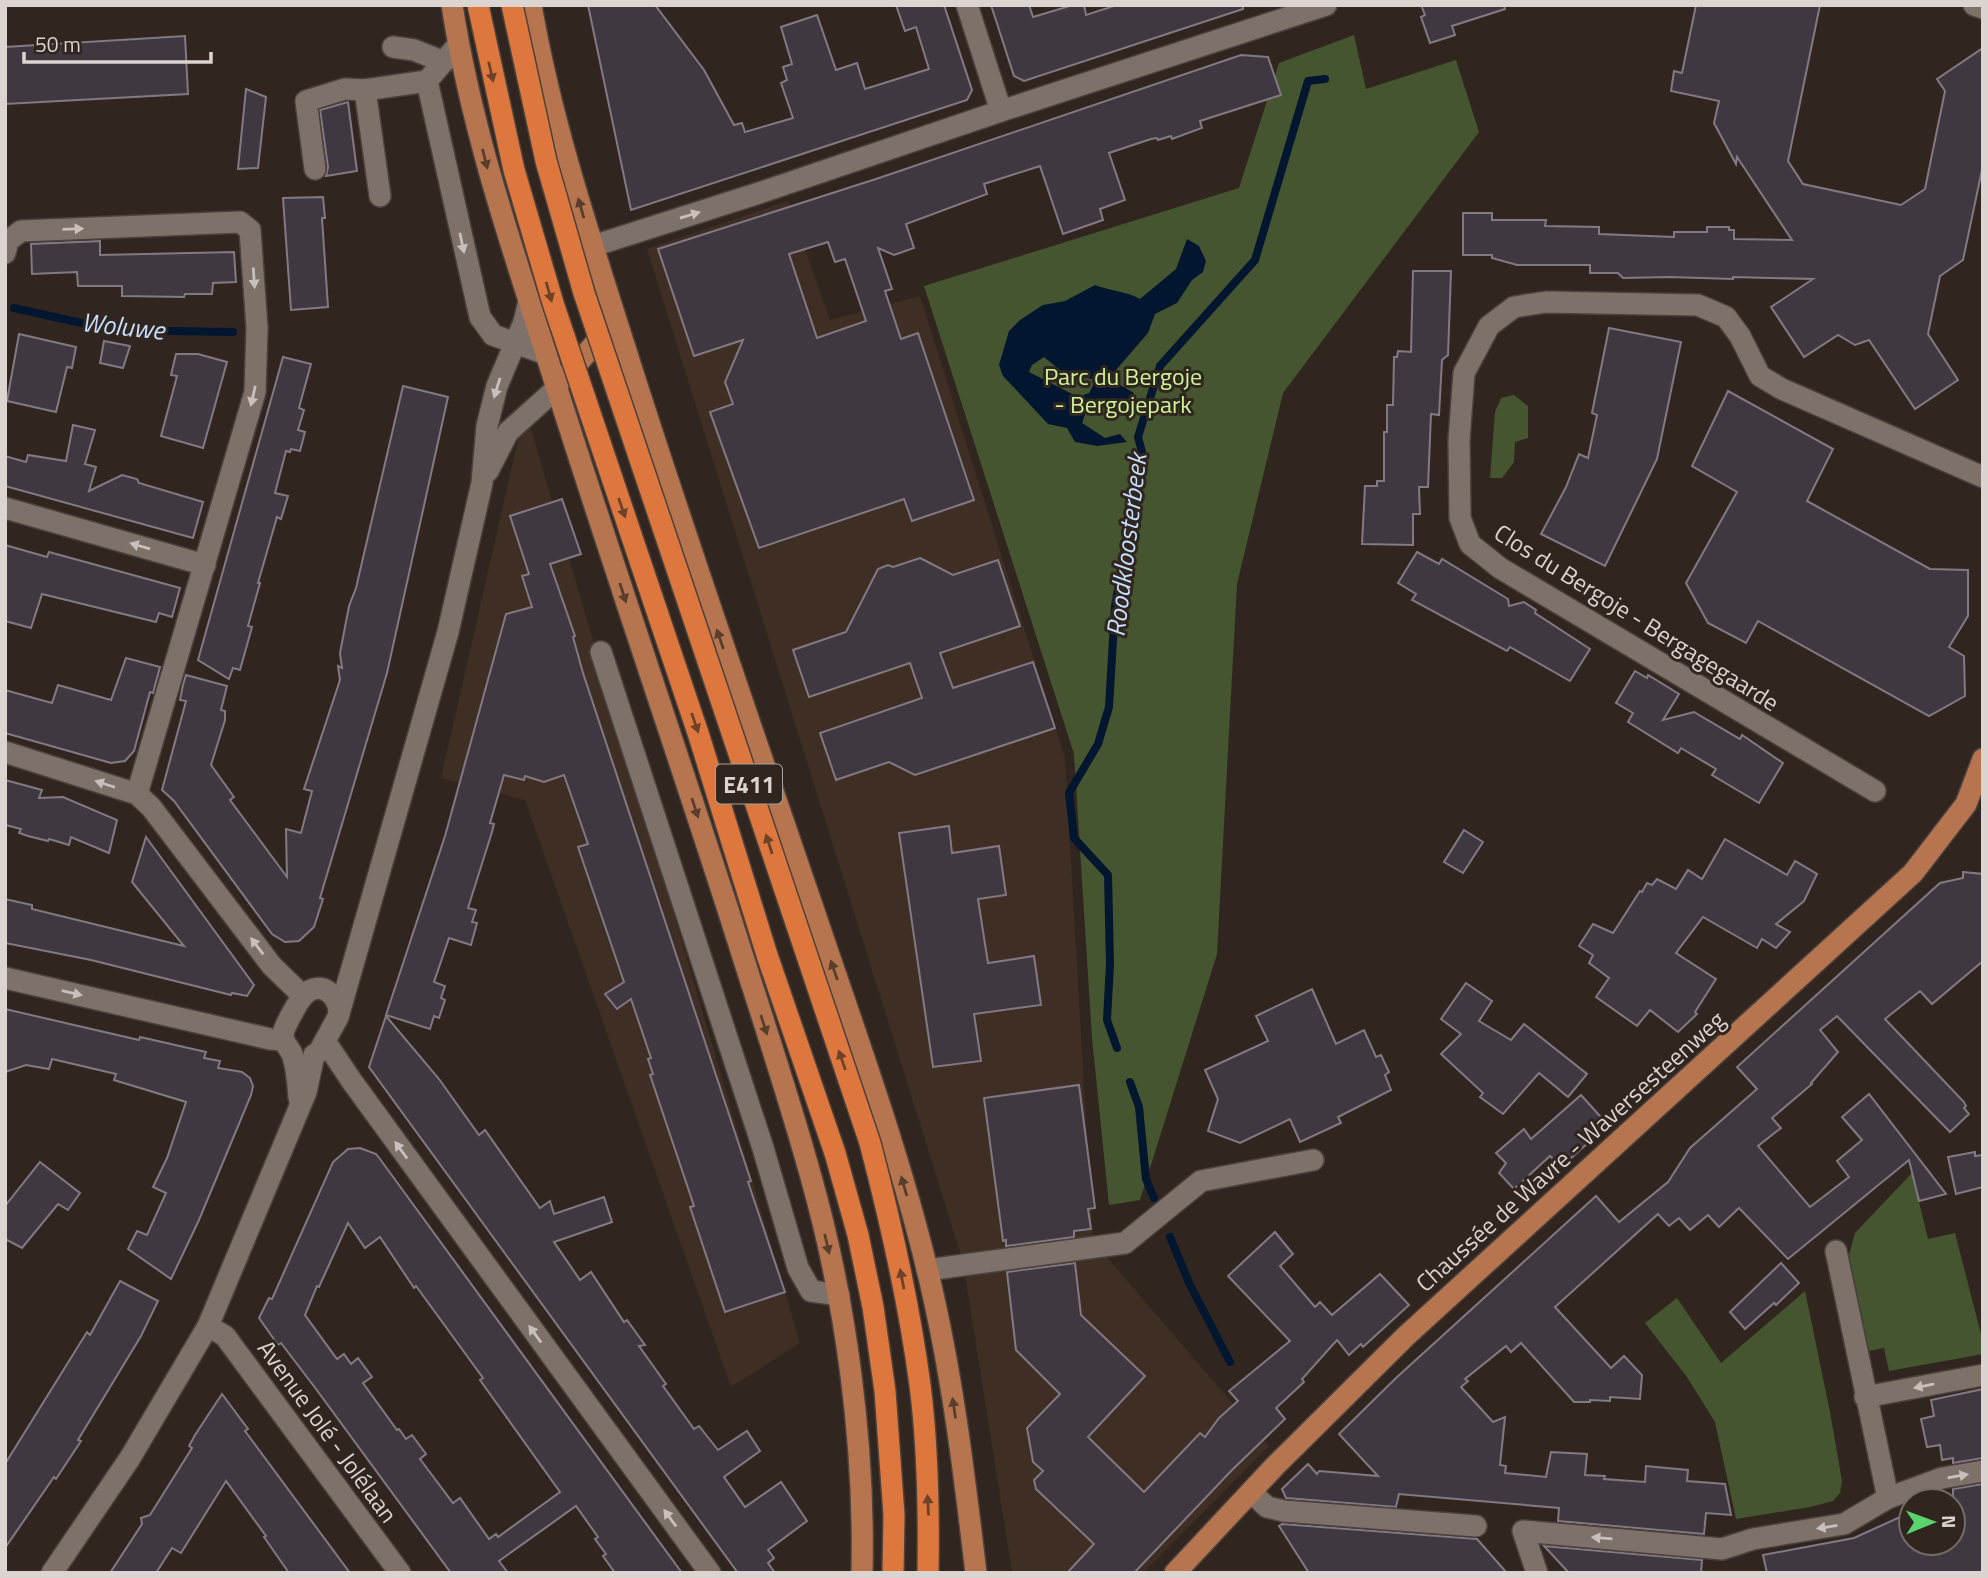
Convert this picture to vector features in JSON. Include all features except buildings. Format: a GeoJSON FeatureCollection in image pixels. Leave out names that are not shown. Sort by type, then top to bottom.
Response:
{"type":"FeatureCollection","features":[{"type":"Feature","properties":{"kind":"highway","name":"E411"},"geometry":{"type":"LineString","coordinates":[[478,5],[514,170],[553,303],[699,736],[767,955],[835,1153],[858,1235],[873,1307],[885,1391],[894,1515],[893,1573]]}},
{"type":"Feature","properties":{"kind":"highway","name":"E411"},"geometry":{"type":"LineString","coordinates":[[512,5],[546,161],[584,293],[870,1143],[892,1226],[920,1387],[929,1514],[928,1573]]}},
{"type":"Feature","properties":{"kind":"main road"},"geometry":{"type":"LineString","coordinates":[[452,5],[458,45],[489,174],[812,1178],[839,1294],[859,1471],[862,1573]]}},
{"type":"Feature","properties":{"kind":"main road"},"geometry":{"type":"LineString","coordinates":[[531,5],[567,158],[615,319],[676,510],[893,1148],[928,1270],[946,1353],[966,1482],[976,1573]]}},
{"type":"Feature","properties":{"kind":"main road"},"geometry":{"type":"LineString","coordinates":[[556,388],[615,319]]}},
{"type":"Feature","properties":{"kind":"main road","name":"Chaussée de Wavre - Waversesteenweg"},"geometry":{"type":"LineString","coordinates":[[1175,1573],[1251,1492],[1406,1336],[1913,873],[1978,786],[1983,759]]}},
{"type":"Feature","properties":{"kind":"street"},"geometry":{"type":"LineString","coordinates":[[967,5],[1001,111]]}},
{"type":"Feature","properties":{"kind":"street"},"geometry":{"type":"LineString","coordinates":[[593,246],[1326,5]]}},
{"type":"Feature","properties":{"kind":"street"},"geometry":{"type":"LineString","coordinates":[[1974,5],[1983,8]]}},
{"type":"Feature","properties":{"kind":"street"},"geometry":{"type":"LineString","coordinates":[[315,169],[306,101],[345,89],[365,90],[427,81],[458,45]]}},
{"type":"Feature","properties":{"kind":"street"},"geometry":{"type":"LineString","coordinates":[[393,47],[414,50],[444,62]]}},
{"type":"Feature","properties":{"kind":"street"},"geometry":{"type":"LineString","coordinates":[[427,81],[480,317],[493,335],[545,354]]}},
{"type":"Feature","properties":{"kind":"street"},"geometry":{"type":"LineString","coordinates":[[365,90],[380,196]]}},
{"type":"Feature","properties":{"kind":"street"},"geometry":{"type":"LineString","coordinates":[[5,253],[8,241],[21,231],[240,222],[250,230],[257,328],[255,392],[137,794]]}},
{"type":"Feature","properties":{"kind":"street"},"geometry":{"type":"LineString","coordinates":[[56,1572],[130,1458],[208,1326],[306,1092],[319,1048],[340,1012],[445,644],[482,482],[487,426],[497,386],[516,344],[529,301]]}},
{"type":"Feature","properties":{"kind":"street","name":"Clos du Bergoje - Bergagegaarde"},"geometry":{"type":"LineString","coordinates":[[1875,791],[1586,621],[1500,568],[1469,544],[1460,518],[1460,440],[1465,373],[1489,326],[1514,307],[1546,302],[1698,305],[1726,317],[1740,336],[1760,376],[1782,389],[1983,477]]}},
{"type":"Feature","properties":{"kind":"street"},"geometry":{"type":"LineString","coordinates":[[482,482],[508,432],[556,388]]}},
{"type":"Feature","properties":{"kind":"street"},"geometry":{"type":"LineString","coordinates":[[5,508],[205,565]]}},
{"type":"Feature","properties":{"kind":"street"},"geometry":{"type":"LineString","coordinates":[[601,652],[763,1148],[798,1268],[811,1291],[839,1294]]}},
{"type":"Feature","properties":{"kind":"street"},"geometry":{"type":"LineString","coordinates":[[5,752],[137,794],[152,807],[272,966],[311,992],[333,994],[340,1012]]}},
{"type":"Feature","properties":{"kind":"street"},"geometry":{"type":"LineString","coordinates":[[299,1105],[297,1076],[283,1033],[311,992],[355,953]]}},
{"type":"Feature","properties":{"kind":"street"},"geometry":{"type":"LineString","coordinates":[[5,978],[270,1039],[288,1046],[304,1057],[319,1048]]}},
{"type":"Feature","properties":{"kind":"street"},"geometry":{"type":"LineString","coordinates":[[319,1048],[351,1080],[710,1573]]}},
{"type":"Feature","properties":{"kind":"street"},"geometry":{"type":"LineString","coordinates":[[928,1270],[1125,1243],[1201,1181],[1312,1160]]}},
{"type":"Feature","properties":{"kind":"street"},"geometry":{"type":"LineString","coordinates":[[1836,1251],[1888,1498]]}},
{"type":"Feature","properties":{"kind":"street","name":"Avenue Jolé - Jolélaan"},"geometry":{"type":"LineString","coordinates":[[208,1326],[225,1336],[400,1573]]}},
{"type":"Feature","properties":{"kind":"street"},"geometry":{"type":"LineString","coordinates":[[1865,1397],[1983,1375]]}},
{"type":"Feature","properties":{"kind":"street"},"geometry":{"type":"LineString","coordinates":[[1537,1573],[1523,1531],[1722,1549],[1753,1539],[1844,1524],[1888,1498],[1942,1478],[1983,1471]]}},
{"type":"Feature","properties":{"kind":"street"},"geometry":{"type":"LineString","coordinates":[[1251,1492],[1267,1507],[1284,1511],[1476,1526]]}},
{"type":"Feature","properties":{"kind":"shaded area"},"geometry":{"type":"Polygon","coordinates":[[[788,201],[830,320],[920,296],[1065,758],[1093,1241],[1269,1446],[1143,1573],[1012,1573],[963,1262],[647,249],[788,201]]]}},
{"type":"Feature","properties":{"kind":"shaded area"},"geometry":{"type":"Polygon","coordinates":[[[525,409],[800,1343],[731,1387],[525,800],[441,778],[525,409]]]}},
{"type":"Feature","properties":{"kind":"green space","name":"Parc du Bergoje - Bergojepark"},"geometry":{"type":"Polygon","coordinates":[[[1354,35],[1366,89],[1456,60],[1479,132],[1283,393],[1237,584],[1217,954],[1140,1200],[1109,1205],[1092,1038],[1074,754],[924,286],[1239,188],[1279,63],[1354,35]]]}},
{"type":"Feature","properties":{"kind":"green space"},"geometry":{"type":"Polygon","coordinates":[[[1514,395],[1528,406],[1528,438],[1515,442],[1514,462],[1502,478],[1490,478],[1495,412],[1501,398],[1514,395]]]}},
{"type":"Feature","properties":{"kind":"green space"},"geometry":{"type":"Polygon","coordinates":[[[1912,1173],[1928,1239],[1955,1233],[1982,1338],[1983,1354],[1889,1371],[1884,1348],[1869,1351],[1849,1255],[1855,1233],[1912,1173]]]}},
{"type":"Feature","properties":{"kind":"green space"},"geometry":{"type":"Polygon","coordinates":[[[1805,1291],[1842,1481],[1840,1493],[1833,1501],[1810,1507],[1736,1519],[1715,1422],[1687,1377],[1645,1323],[1677,1298],[1721,1363],[1805,1291]]]}},
{"type":"Feature","properties":{"kind":"water"},"geometry":{"type":"Polygon","coordinates":[[[1187,239],[1199,246],[1206,261],[1203,272],[1192,280],[1177,303],[1155,314],[1148,333],[1115,371],[1115,382],[1134,393],[1119,408],[1108,405],[1086,412],[1082,423],[1105,438],[1120,434],[1127,442],[1097,446],[1075,442],[1067,428],[1048,424],[1003,376],[999,365],[1009,331],[1043,305],[1065,301],[1095,285],[1140,299],[1176,269],[1187,239]],[[1044,357],[1032,365],[1029,372],[1078,397],[1089,393],[1093,386],[1092,379],[1066,375],[1044,357]]]}},
{"type":"Feature","properties":{"kind":"waterway","name":"Roodkloosterbeek"},"geometry":{"type":"LineString","coordinates":[[1117,1048],[1107,1020],[1110,964],[1108,875],[1074,838],[1069,793],[1098,744],[1109,707],[1115,606],[1142,452],[1138,437],[1160,366],[1255,260],[1308,81],[1325,79]]}},
{"type":"Feature","properties":{"kind":"waterway","name":"Woluwe"},"geometry":{"type":"LineString","coordinates":[[14,308],[113,330],[233,332]]}},
{"type":"Feature","properties":{"kind":"waterway","name":"Roodkloosterbeek"},"geometry":{"type":"LineString","coordinates":[[1130,1082],[1139,1107],[1146,1179],[1154,1198]]}},
{"type":"Feature","properties":{"kind":"waterway","name":"Roodkloosterbeek"},"geometry":{"type":"LineString","coordinates":[[1170,1237],[1190,1285],[1230,1362]]}}]}
